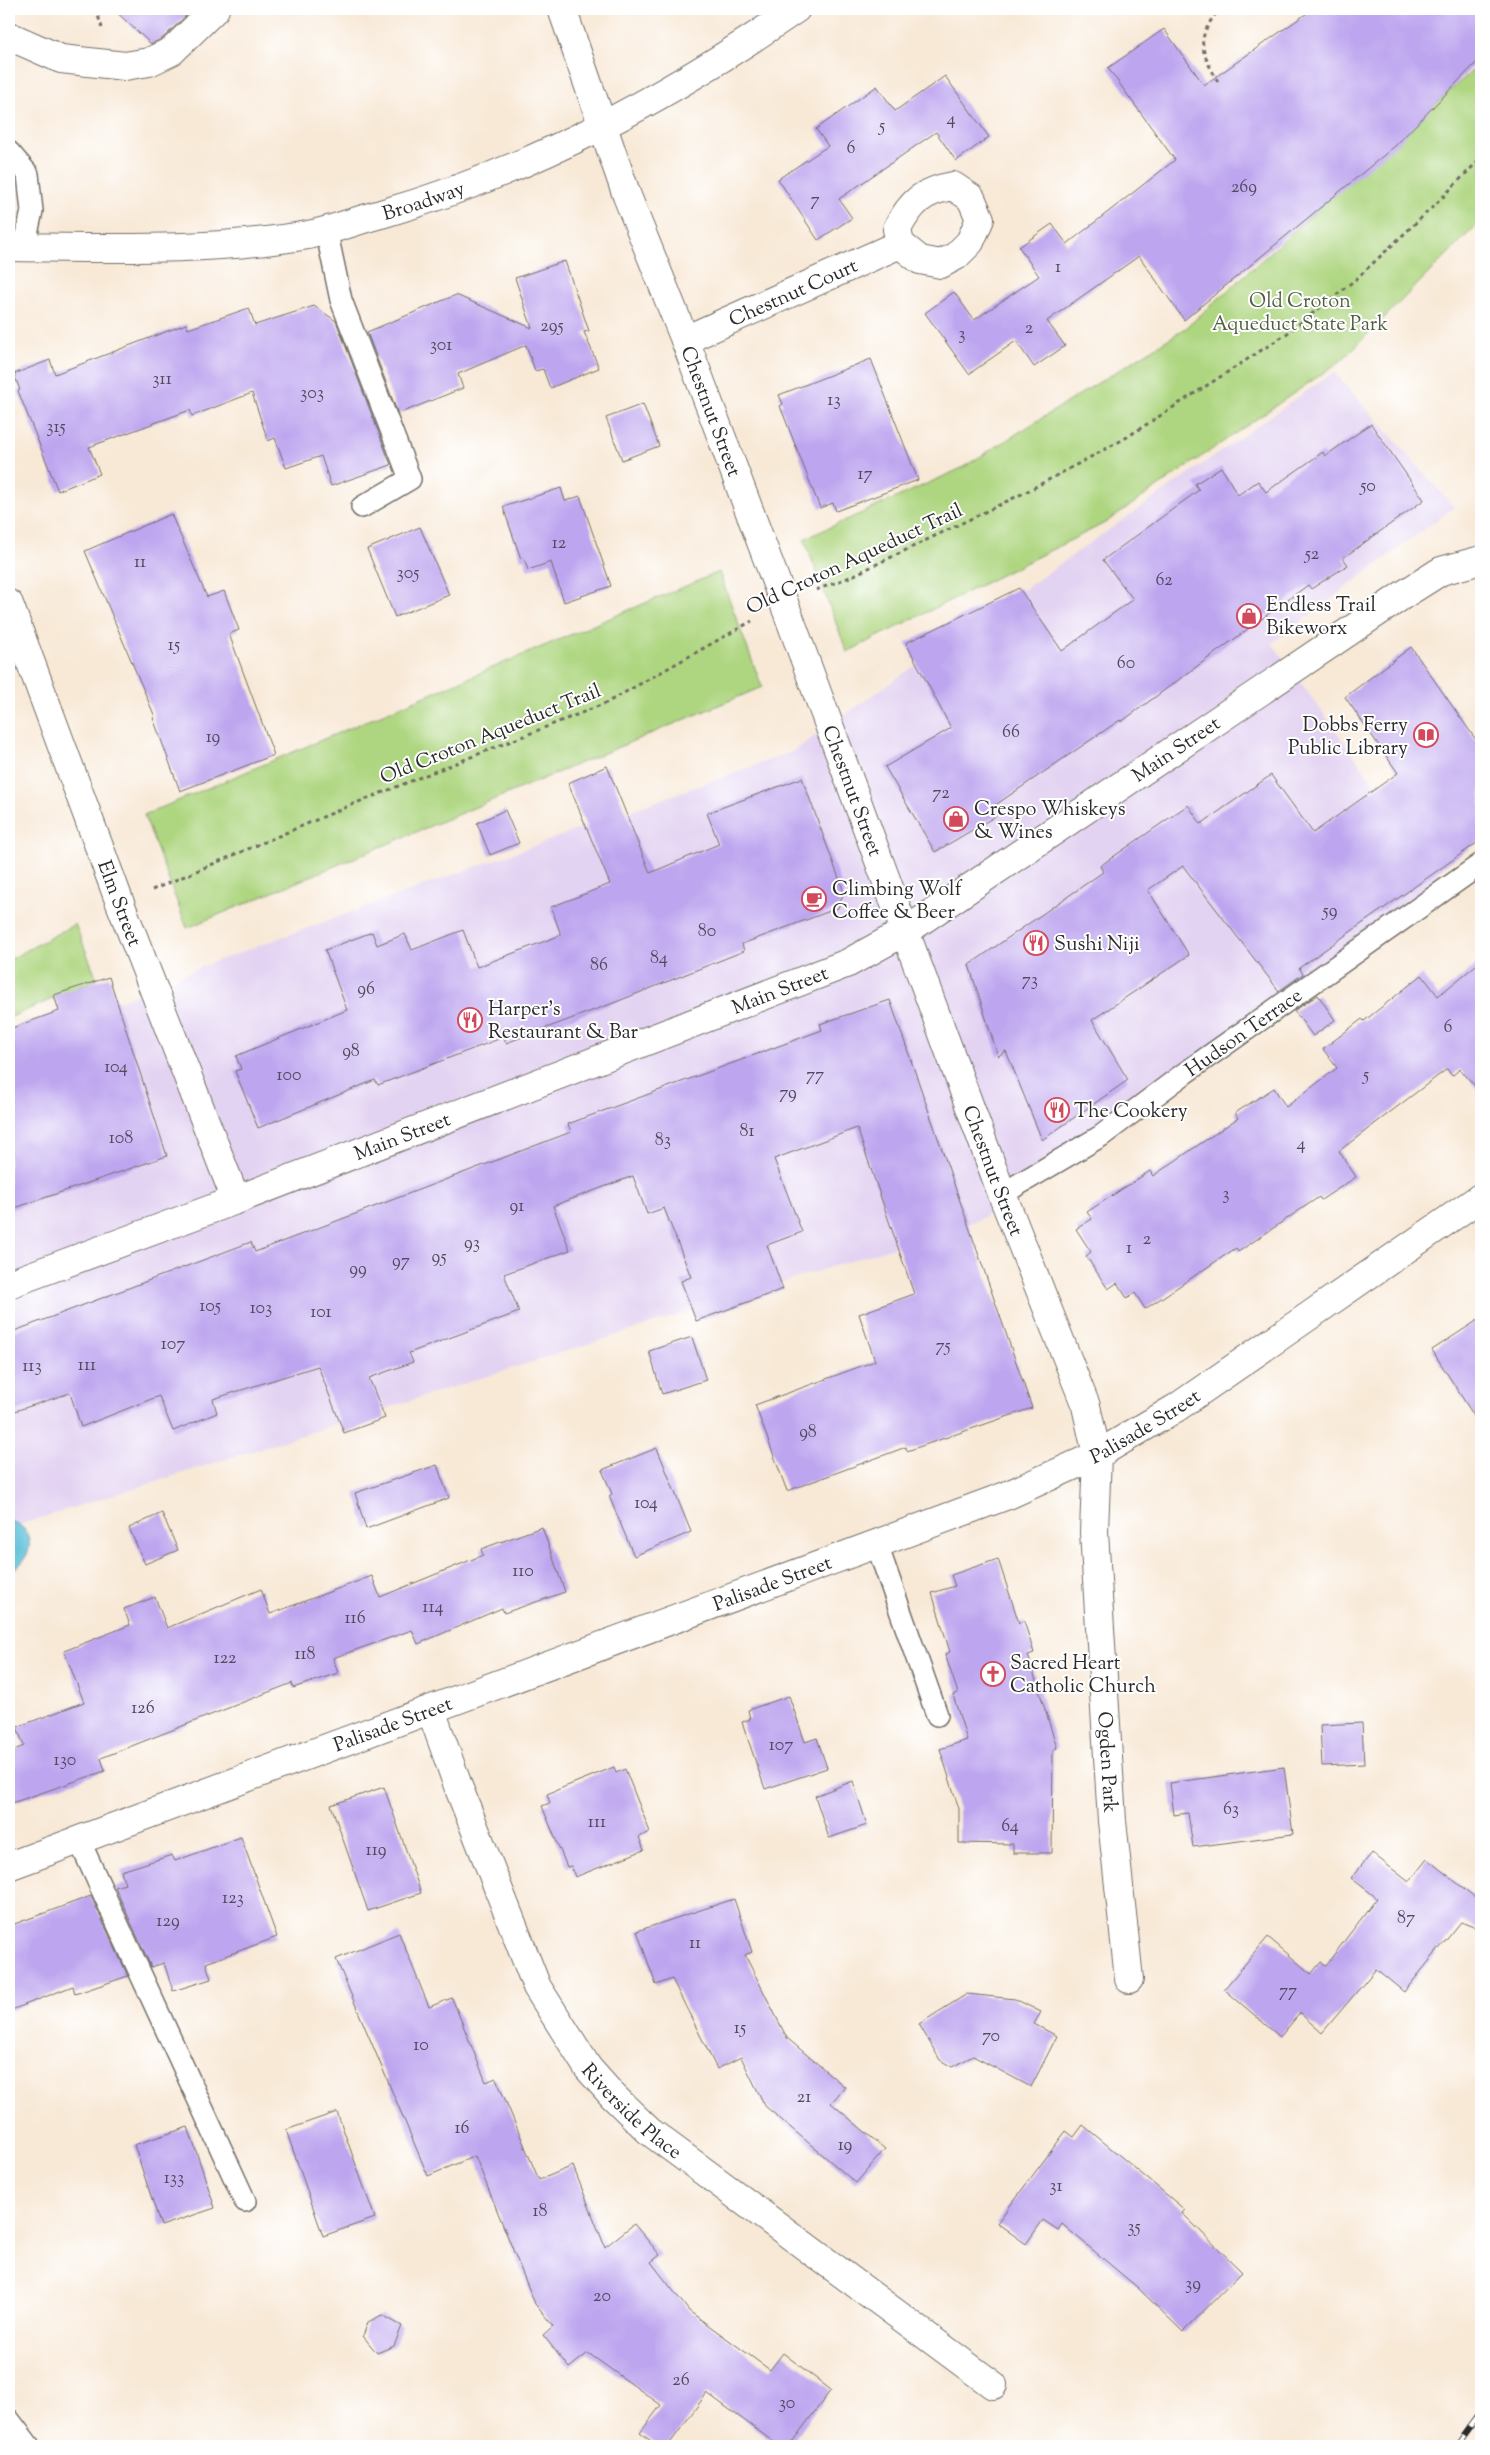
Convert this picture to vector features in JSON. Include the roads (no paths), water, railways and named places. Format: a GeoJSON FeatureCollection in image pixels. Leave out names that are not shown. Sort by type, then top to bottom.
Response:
{"type":"FeatureCollection","features":[{"type":"Feature","properties":{"kind":"street"},"geometry":{"type":"LineString","coordinates":[[9,36],[61,59],[125,66],[149,62],[172,52],[215,9]]}},
{"type":"Feature","properties":{"kind":"street","name":"Chestnut Street"},"geometry":{"type":"LineString","coordinates":[[562,9],[627,196],[685,340],[784,603],[1002,1194],[1086,1406],[1097,1454]]}},
{"type":"Feature","properties":{"kind":"street","name":"Broadway"},"geometry":{"type":"LineString","coordinates":[[16,247],[120,249],[218,247],[310,234],[424,202],[489,178],[603,127],[660,97],[718,62],[796,9]]}},
{"type":"Feature","properties":{"kind":"street","name":"Chestnut Court"},"geometry":{"type":"LineString","coordinates":[[685,340],[900,244]]}},
{"type":"Feature","properties":{"kind":"street","name":"Main Street"},"geometry":{"type":"LineString","coordinates":[[9,1284],[236,1200],[848,963],[906,931],[1367,618],[1441,571],[1481,560]]}},
{"type":"Feature","properties":{"kind":"street","name":"Elm Street"},"geometry":{"type":"LineString","coordinates":[[9,604],[120,903],[236,1200]]}},
{"type":"Feature","properties":{"kind":"street","name":"Palisade Street"},"geometry":{"type":"LineString","coordinates":[[9,1866],[1008,1495],[1097,1454],[1176,1408],[1481,1196]]}},
{"type":"Feature","properties":{"kind":"street","name":"Ogden Park"},"geometry":{"type":"LineString","coordinates":[[1097,1454],[1094,1532],[1112,1821],[1129,1979]]}},
{"type":"Feature","properties":{"kind":"street","name":"Riverside Place"},"geometry":{"type":"LineString","coordinates":[[431,1710],[458,1786],[537,1986],[588,2068],[613,2096],[649,2131],[993,2386]]}},
{"type":"Feature","properties":{"kind":"lane"},"geometry":{"type":"LineString","coordinates":[[9,152],[28,174],[32,211],[16,247]]}},
{"type":"Feature","properties":{"kind":"lane"},"geometry":{"type":"LineString","coordinates":[[326,230],[341,300],[410,479],[362,507]]}},
{"type":"Feature","properties":{"kind":"lane","name":"Hudson Terrace"},"geometry":{"type":"LineString","coordinates":[[1002,1194],[1101,1136],[1185,1073],[1481,864]]}},
{"type":"Feature","properties":{"kind":"lane"},"geometry":{"type":"LineString","coordinates":[[877,1545],[937,1716]]}},
{"type":"Feature","properties":{"kind":"lane"},"geometry":{"type":"LineString","coordinates":[[79,1840],[245,2202]]}},
{"type":"Feature","properties":{"kind":"lane"},"geometry":{"type":"LineString","coordinates":[[9,2420],[29,2446]]}},
{"type":"Feature","properties":{"kind":"water"},"geometry":{"type":"Polygon","coordinates":[[[9,1521],[25,1530],[29,1545],[28,1553],[24,1560],[17,1567],[9,1571],[9,1521]]]}},
{"type":"Feature","properties":{"kind":"railway"},"geometry":{"type":"LineString","coordinates":[[1456,2446],[1481,2412]]}},
{"type":"Feature","properties":{"kind":"place","name":"Endless Trail Bikeworx"},"geometry":{"type":"Point","coordinates":[1249,616]}},
{"type":"Feature","properties":{"kind":"place","name":"Dobbs Ferry Public Library"},"geometry":{"type":"Point","coordinates":[1426,735]}},
{"type":"Feature","properties":{"kind":"place","name":"Crespo Whiskeys & Wines"},"geometry":{"type":"Point","coordinates":[956,819]}},
{"type":"Feature","properties":{"kind":"place","name":"Climbing Wolf Coffee & Beer"},"geometry":{"type":"Point","coordinates":[814,899]}},
{"type":"Feature","properties":{"kind":"place","name":"Sushi Niji"},"geometry":{"type":"Point","coordinates":[1036,943]}},
{"type":"Feature","properties":{"kind":"place","name":"Harper's Restaurant & Bar"},"geometry":{"type":"Point","coordinates":[470,1020]}},
{"type":"Feature","properties":{"kind":"place","name":"The Cookery"},"geometry":{"type":"Point","coordinates":[1057,1110]}},
{"type":"Feature","properties":{"kind":"place","name":"Sacred Heart Catholic Church"},"geometry":{"type":"Point","coordinates":[993,1674]}},
{"type":"Feature","properties":{"kind":"park label","name":"Old Croton Aqueduct State Park"},"geometry":{"type":"Point","coordinates":[1300,312]}}]}
